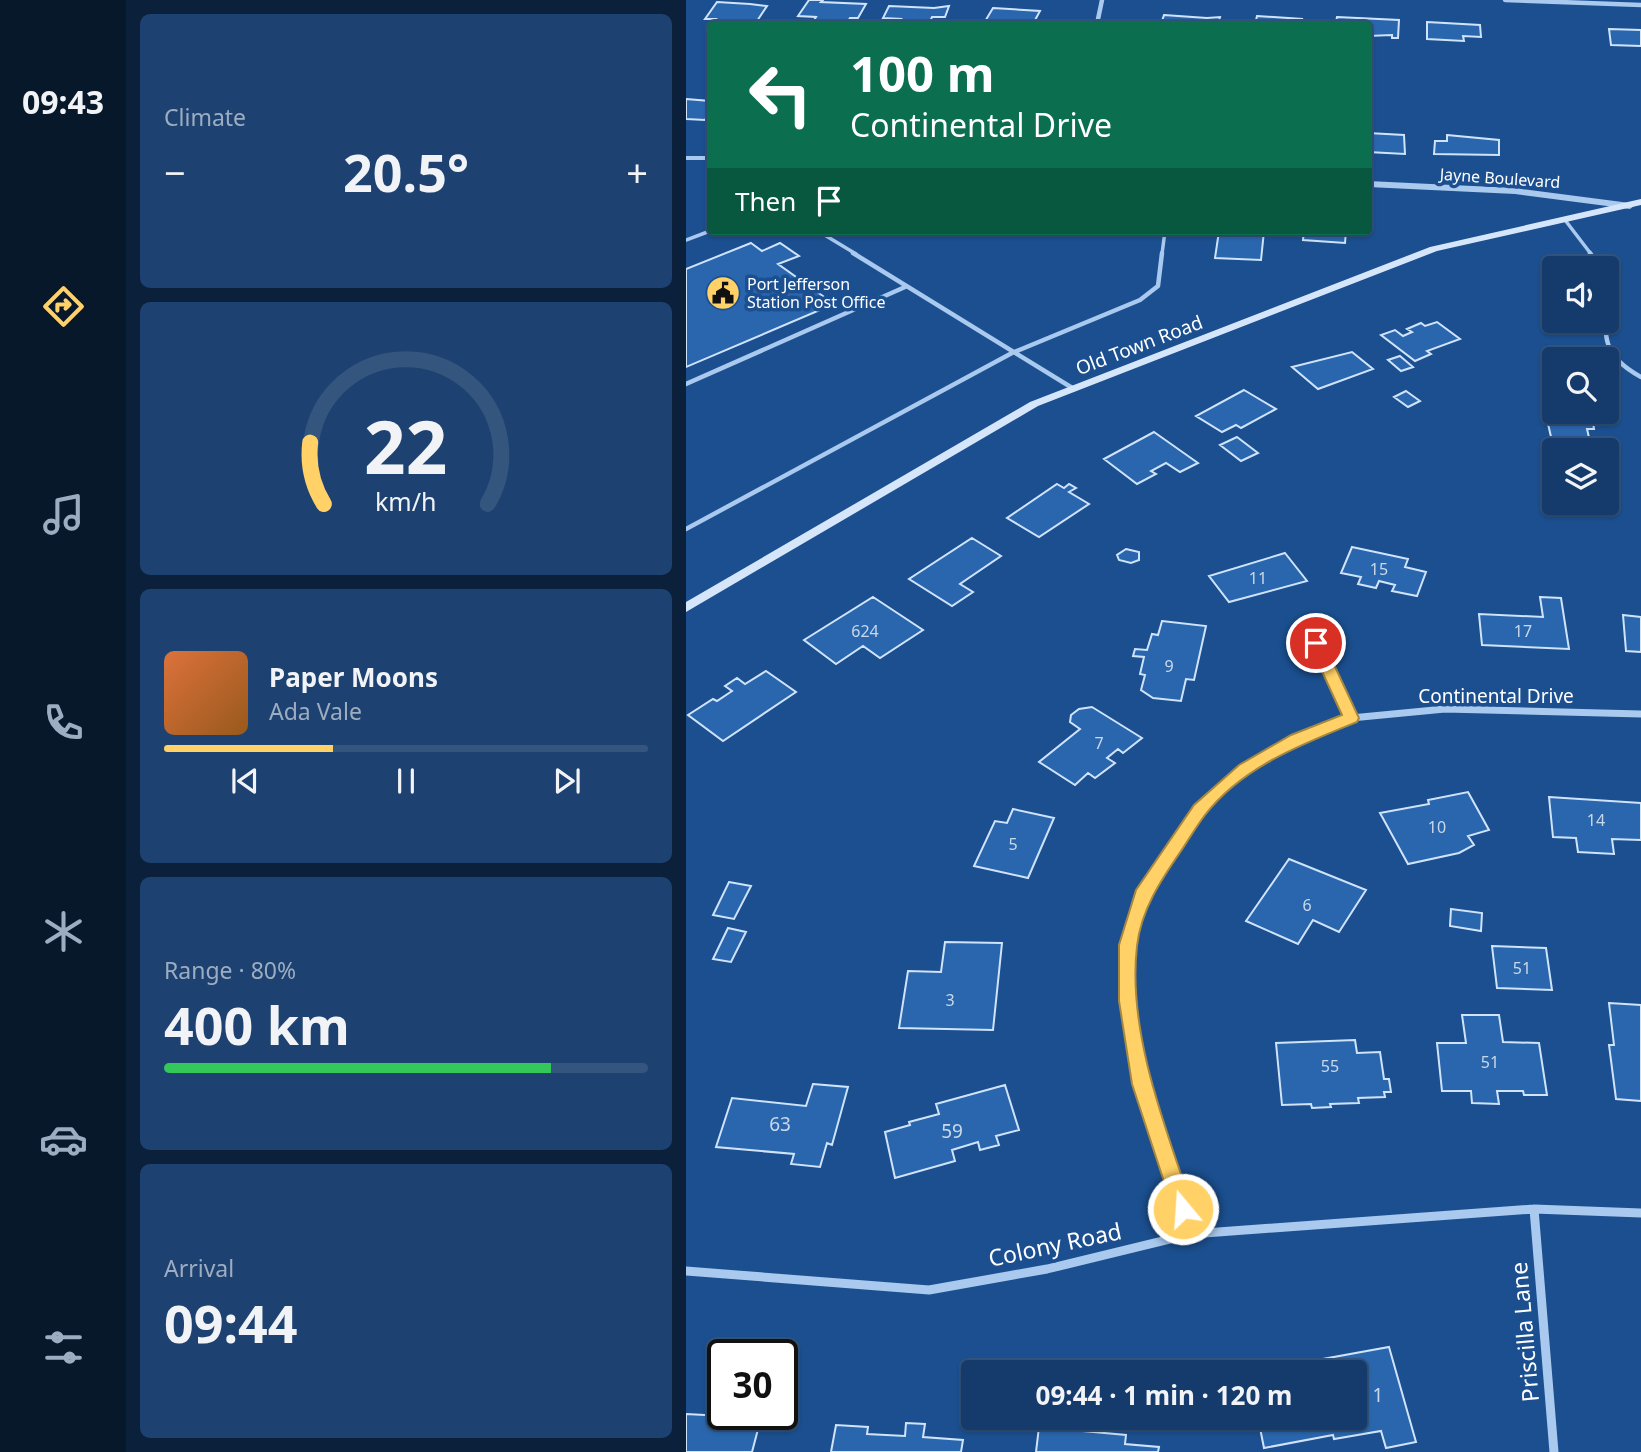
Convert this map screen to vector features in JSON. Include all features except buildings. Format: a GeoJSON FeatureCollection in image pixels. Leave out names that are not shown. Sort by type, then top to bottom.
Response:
{"type":"FeatureCollection","features":[{"type":"Feature","properties":{"kind":"main road","name":"Old Town Road"},"geometry":{"type":"LineString","coordinates":[[686,608],[1034,404],[1434,249],[1635,204]]}},
{"type":"Feature","properties":{"kind":"street"},"geometry":{"type":"LineString","coordinates":[[1098,21],[1102,0]]}},
{"type":"Feature","properties":{"kind":"street"},"geometry":{"type":"LineString","coordinates":[[1505,0],[1641,5]]}},
{"type":"Feature","properties":{"kind":"street"},"geometry":{"type":"LineString","coordinates":[[686,158],[707,158]]}},
{"type":"Feature","properties":{"kind":"street","name":"Jayne Boulevard"},"geometry":{"type":"LineString","coordinates":[[1372,184],[1515,191],[1635,204]]}},
{"type":"Feature","properties":{"kind":"street"},"geometry":{"type":"LineString","coordinates":[[1316,643],[1351,718]]}},
{"type":"Feature","properties":{"kind":"street","name":"Continental Drive"},"geometry":{"type":"LineString","coordinates":[[1191,1234],[1141,1084],[1128,1001],[1128,945],[1145,890],[1200,809],[1244,769],[1297,739],[1351,718],[1445,709],[1641,714]]}},
{"type":"Feature","properties":{"kind":"street","name":"Colony Road"},"geometry":{"type":"LineString","coordinates":[[686,1271],[929,1290],[1046,1269],[1191,1234],[1534,1209],[1641,1213]]}},
{"type":"Feature","properties":{"kind":"street","name":"Priscilla Lane"},"geometry":{"type":"LineString","coordinates":[[1534,1209],[1554,1452]]}},
{"type":"Feature","properties":{"kind":"lane"},"geometry":{"type":"LineString","coordinates":[[1566,220],[1592,256]]}},
{"type":"Feature","properties":{"kind":"lane"},"geometry":{"type":"LineString","coordinates":[[686,240],[707,232]]}},
{"type":"Feature","properties":{"kind":"lane"},"geometry":{"type":"LineString","coordinates":[[824,235],[1074,389]]}},
{"type":"Feature","properties":{"kind":"lane"},"geometry":{"type":"LineString","coordinates":[[686,529],[1012,353],[1140,300],[1158,286],[1164,235]]}},
{"type":"Feature","properties":{"kind":"lane"},"geometry":{"type":"LineString","coordinates":[[686,384],[905,287]]}},
{"type":"Feature","properties":{"kind":"lane"},"geometry":{"type":"LineString","coordinates":[[1607,333],[1606,345],[1619,365],[1641,377]]}},
{"type":"Feature","properties":{"kind":"place","name":"Port Jefferson Station Post Office"},"geometry":{"type":"Point","coordinates":[723,293]}},
{"type":"Feature","properties":{"kind":"route"},"geometry":{"type":"LineString","coordinates":[[1183,1209],[1141,1084],[1128,1001],[1128,945],[1145,890],[1200,809],[1244,769],[1297,739],[1351,718],[1316,643]]}}]}
